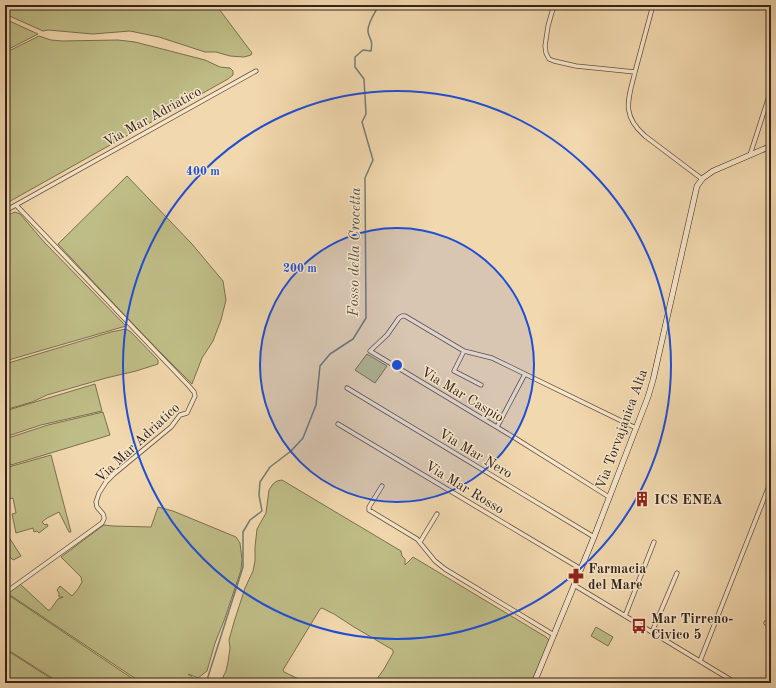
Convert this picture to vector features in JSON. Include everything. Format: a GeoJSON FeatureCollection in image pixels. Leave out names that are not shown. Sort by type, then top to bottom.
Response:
{"type":"FeatureCollection","features":[{"type":"Feature","properties":{"kind":"street"},"geometry":{"type":"LineString","coordinates":[[554,5],[548,26],[545,47],[546,54],[549,59],[576,66],[635,72]]}},
{"type":"Feature","properties":{"kind":"street"},"geometry":{"type":"LineString","coordinates":[[653,5],[629,98],[629,112],[634,123],[645,136],[702,179],[714,170],[771,146]]}},
{"type":"Feature","properties":{"kind":"street","name":"Via Mar Adriatico"},"geometry":{"type":"LineString","coordinates":[[5,211],[256,71]]}},
{"type":"Feature","properties":{"kind":"street"},"geometry":{"type":"LineString","coordinates":[[750,155],[771,90]]}},
{"type":"Feature","properties":{"kind":"street","name":"Via Torvajanica Alta"},"geometry":{"type":"LineString","coordinates":[[534,683],[594,537],[646,404],[652,384],[696,190],[702,179]]}},
{"type":"Feature","properties":{"kind":"street","name":"Via Mar Adriatico"},"geometry":{"type":"LineString","coordinates":[[5,593],[102,523],[104,515],[97,508],[96,503],[97,496],[102,487],[117,472],[174,424],[180,415],[187,413],[195,396],[193,390],[16,205]]}},
{"type":"Feature","properties":{"kind":"street","name":"Via Mar Caspio"},"geometry":{"type":"LineString","coordinates":[[481,385],[454,371],[464,351],[406,316],[399,318],[385,337],[370,351],[609,497]]}},
{"type":"Feature","properties":{"kind":"street"},"geometry":{"type":"LineString","coordinates":[[464,351],[492,358],[636,428]]}},
{"type":"Feature","properties":{"kind":"street"},"geometry":{"type":"LineString","coordinates":[[496,427],[525,374]]}},
{"type":"Feature","properties":{"kind":"street","name":"Via Mar Nero"},"geometry":{"type":"LineString","coordinates":[[346,388],[594,537]]}},
{"type":"Feature","properties":{"kind":"street","name":"Via Mar Rosso"},"geometry":{"type":"LineString","coordinates":[[338,424],[581,569]]}},
{"type":"Feature","properties":{"kind":"street"},"geometry":{"type":"LineString","coordinates":[[700,661],[771,481]]}},
{"type":"Feature","properties":{"kind":"street"},"geometry":{"type":"LineString","coordinates":[[382,486],[369,507],[369,510],[416,538],[435,561],[444,568],[554,635]]}},
{"type":"Feature","properties":{"kind":"street"},"geometry":{"type":"LineString","coordinates":[[420,542],[437,514]]}},
{"type":"Feature","properties":{"kind":"street"},"geometry":{"type":"LineString","coordinates":[[625,616],[654,542]]}},
{"type":"Feature","properties":{"kind":"street"},"geometry":{"type":"LineString","coordinates":[[652,632],[677,573]]}},
{"type":"Feature","properties":{"kind":"street"},"geometry":{"type":"LineString","coordinates":[[574,586],[736,683]]}},
{"type":"Feature","properties":{"kind":"street"},"geometry":{"type":"LineString","coordinates":[[766,623],[771,626]]}},
{"type":"Feature","properties":{"kind":"shaded area"},"geometry":{"type":"Polygon","coordinates":[[[5,5],[216,5],[252,53],[251,55],[244,57],[230,56],[216,52],[205,52],[159,37],[130,31],[93,34],[48,30],[43,31],[5,14],[5,5]]]}},
{"type":"Feature","properties":{"kind":"shaded area"},"geometry":{"type":"Polygon","coordinates":[[[5,19],[38,34],[5,51],[5,19]]]}},
{"type":"Feature","properties":{"kind":"shaded area"},"geometry":{"type":"Polygon","coordinates":[[[39,36],[51,40],[62,41],[118,40],[135,42],[205,60],[220,67],[230,68],[233,71],[233,75],[5,204],[5,53],[39,36]]]}},
{"type":"Feature","properties":{"kind":"shaded area"},"geometry":{"type":"Polygon","coordinates":[[[127,176],[192,244],[223,281],[226,300],[221,320],[213,341],[202,358],[192,384],[58,244],[127,176]]]}},
{"type":"Feature","properties":{"kind":"shaded area"},"geometry":{"type":"Polygon","coordinates":[[[15,212],[20,214],[45,243],[126,326],[5,361],[5,216],[15,212]]]}},
{"type":"Feature","properties":{"kind":"shaded area"},"geometry":{"type":"Polygon","coordinates":[[[126,329],[131,332],[158,360],[158,364],[47,395],[32,402],[5,410],[5,364],[111,332],[126,329]]]}},
{"type":"Feature","properties":{"kind":"shaded area"},"geometry":{"type":"Polygon","coordinates":[[[367,354],[387,366],[375,383],[355,370],[367,354]]]}},
{"type":"Feature","properties":{"kind":"shaded area"},"geometry":{"type":"Polygon","coordinates":[[[95,384],[102,411],[41,425],[5,437],[5,411],[95,384]]]}},
{"type":"Feature","properties":{"kind":"shaded area"},"geometry":{"type":"Polygon","coordinates":[[[103,412],[110,435],[11,465],[9,462],[5,463],[5,439],[48,425],[103,412]]]}},
{"type":"Feature","properties":{"kind":"shaded area"},"geometry":{"type":"Polygon","coordinates":[[[51,455],[71,532],[69,532],[59,512],[42,522],[48,526],[39,533],[37,531],[34,532],[33,528],[16,533],[12,514],[16,513],[13,498],[9,499],[5,479],[5,468],[51,455]]]}},
{"type":"Feature","properties":{"kind":"shaded area"},"geometry":{"type":"Polygon","coordinates":[[[282,480],[401,551],[402,556],[405,559],[405,565],[413,557],[546,637],[550,641],[531,683],[460,683],[454,680],[451,683],[374,683],[384,669],[393,653],[393,650],[322,608],[283,670],[284,672],[303,681],[303,683],[220,683],[226,671],[230,648],[229,640],[234,622],[245,588],[253,571],[257,529],[266,513],[269,490],[273,484],[282,480]]]}},
{"type":"Feature","properties":{"kind":"shaded area"},"geometry":{"type":"Polygon","coordinates":[[[158,507],[173,511],[236,537],[240,543],[242,559],[241,570],[215,643],[207,671],[198,678],[188,674],[196,683],[142,683],[7,593],[20,584],[48,610],[50,610],[58,599],[63,597],[59,597],[57,590],[60,586],[72,596],[82,582],[81,577],[61,557],[104,525],[151,527],[158,507]]]}},
{"type":"Feature","properties":{"kind":"shaded area"},"geometry":{"type":"Polygon","coordinates":[[[5,531],[21,556],[13,560],[10,557],[7,558],[5,556],[7,552],[5,545],[8,543],[5,539],[5,531]]]}},
{"type":"Feature","properties":{"kind":"shaded area"},"geometry":{"type":"Polygon","coordinates":[[[7,594],[139,683],[60,683],[5,648],[5,595],[7,594]]]}},
{"type":"Feature","properties":{"kind":"shaded area"},"geometry":{"type":"Polygon","coordinates":[[[596,627],[613,637],[608,646],[591,636],[596,627]]]}},
{"type":"Feature","properties":{"kind":"shaded area"},"geometry":{"type":"Polygon","coordinates":[[[5,649],[58,683],[5,683],[5,649]]]}},
{"type":"Feature","properties":{"kind":"waterway","name":"Fosso della Crocetta"},"geometry":{"type":"LineString","coordinates":[[206,683],[243,567],[243,532],[250,520],[262,511],[259,495],[260,482],[270,467],[291,451],[303,438],[316,405],[320,366],[330,354],[353,339],[366,318],[365,178],[373,160],[362,122],[366,114],[364,79],[355,67],[355,57],[363,50],[371,51],[372,47],[368,29],[379,5]]}},
{"type":"Feature","properties":{"kind":"place","name":"ICS ENEA"},"geometry":{"type":"Point","coordinates":[642,499]}},
{"type":"Feature","properties":{"kind":"place","name":"Farmacia del Mare"},"geometry":{"type":"Point","coordinates":[576,576]}},
{"type":"Feature","properties":{"kind":"place","name":"Mar Tirreno- Civico 5"},"geometry":{"type":"Point","coordinates":[639,626]}}]}
